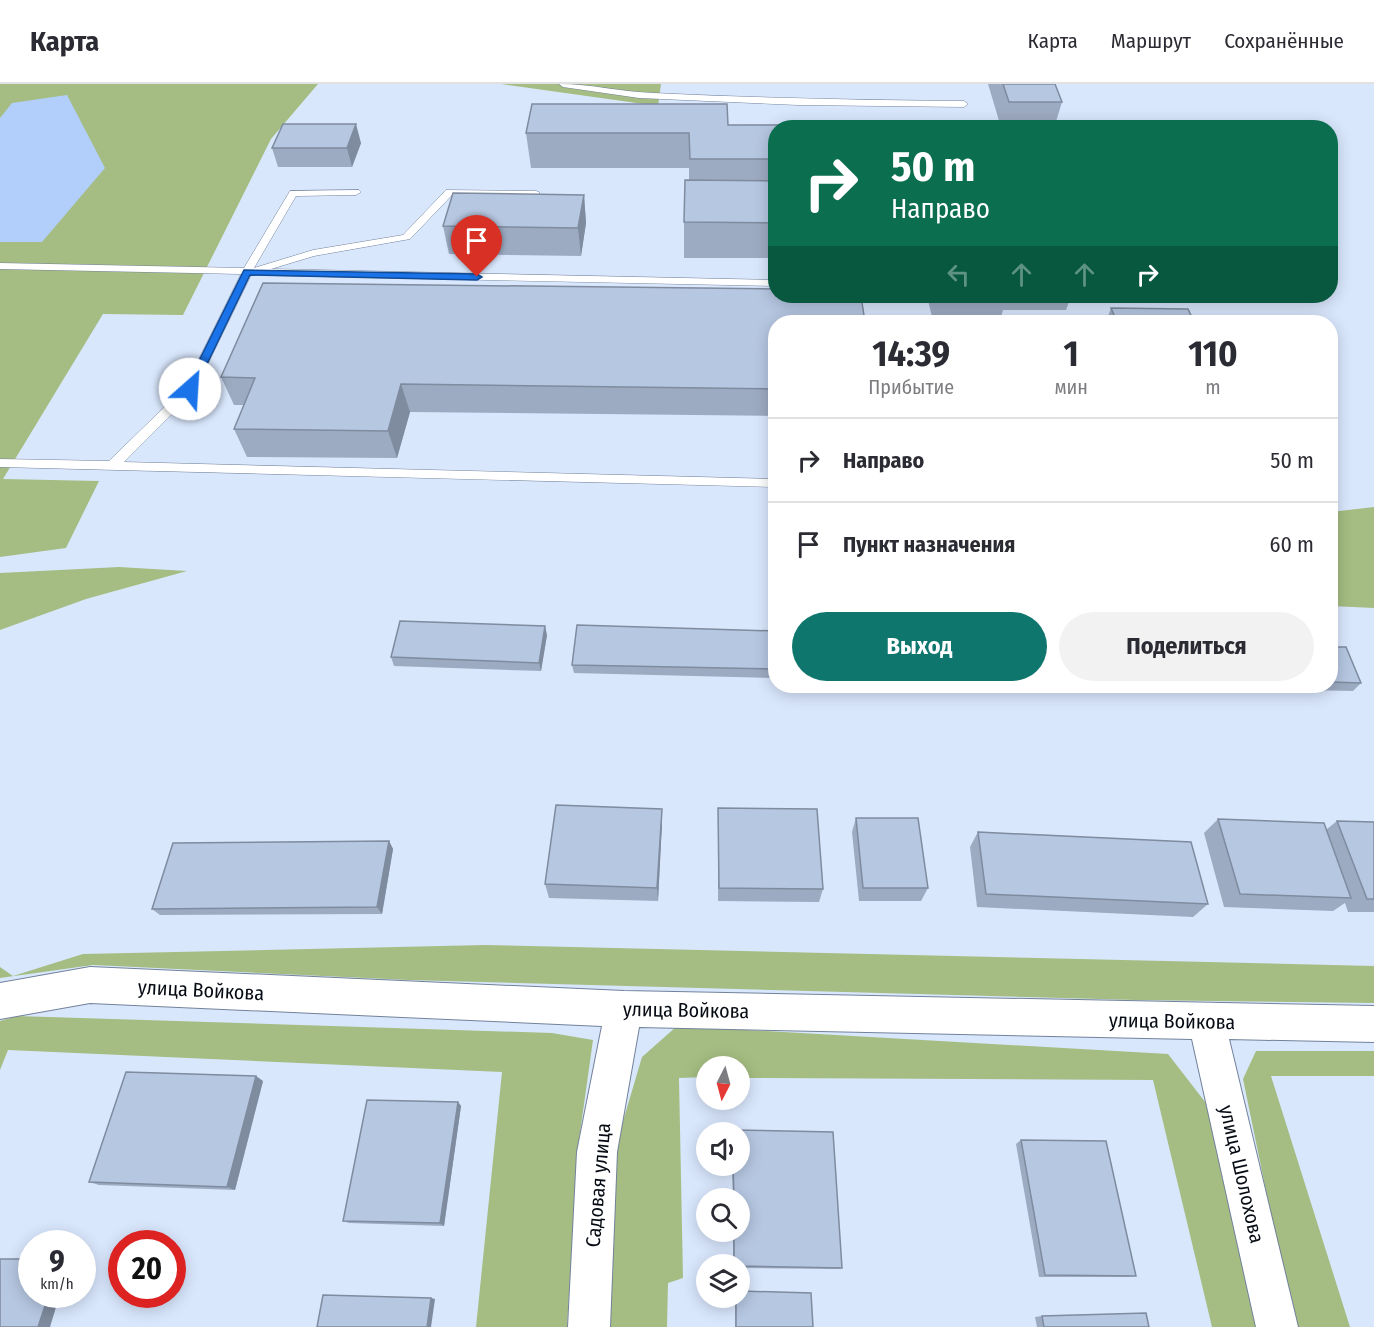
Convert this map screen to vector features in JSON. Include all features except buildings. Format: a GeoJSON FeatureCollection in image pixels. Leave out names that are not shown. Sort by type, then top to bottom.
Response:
{"type":"FeatureCollection","features":[{"type":"Feature","properties":{"kind":"street","name":"улица Войкова"},"geometry":{"type":"LineString","coordinates":[[0,1001],[90,985],[624,1009],[1374,1024]]}},
{"type":"Feature","properties":{"kind":"street","name":"Садовая улица"},"geometry":{"type":"LineString","coordinates":[[589,1327],[597,1152],[624,1009]]}},
{"type":"Feature","properties":{"kind":"street","name":"улица Шолохова"},"geometry":{"type":"LineString","coordinates":[[1208,1022],[1277,1327]]}},
{"type":"Feature","properties":{"kind":"lane"},"geometry":{"type":"LineString","coordinates":[[563,84],[651,96],[798,102],[964,104]]}},
{"type":"Feature","properties":{"kind":"lane"},"geometry":{"type":"LineString","coordinates":[[111,467],[190,389],[247,272],[292,192],[356,192]]}},
{"type":"Feature","properties":{"kind":"lane"},"geometry":{"type":"LineString","coordinates":[[247,272],[314,253],[406,237],[449,192],[542,195]]}},
{"type":"Feature","properties":{"kind":"lane"},"geometry":{"type":"LineString","coordinates":[[0,266],[768,283]]}},
{"type":"Feature","properties":{"kind":"lane"},"geometry":{"type":"LineString","coordinates":[[0,463],[768,483]]}},
{"type":"Feature","properties":{"kind":"green space"},"geometry":{"type":"Polygon","coordinates":[[[0,84],[318,84],[271,139],[183,315],[103,314],[3,479],[99,481],[66,548],[0,557],[0,84]]]}},
{"type":"Feature","properties":{"kind":"green space"},"geometry":{"type":"Polygon","coordinates":[[[501,84],[661,84],[658,106],[501,84]]]}},
{"type":"Feature","properties":{"kind":"green space"},"geometry":{"type":"Polygon","coordinates":[[[1374,507],[1374,608],[1338,606],[1338,511],[1374,507]]]}},
{"type":"Feature","properties":{"kind":"green space"},"geometry":{"type":"Polygon","coordinates":[[[119,567],[187,571],[86,599],[0,630],[0,573],[119,567]]]}},
{"type":"Feature","properties":{"kind":"green space"},"geometry":{"type":"Polygon","coordinates":[[[485,945],[1374,966],[1374,1003],[1135,1000],[408,980],[93,965],[0,978],[0,967],[13,976],[83,954],[485,945]]]}},
{"type":"Feature","properties":{"kind":"green space"},"geometry":{"type":"Polygon","coordinates":[[[17,1016],[552,1033],[593,1040],[578,1147],[567,1327],[476,1327],[502,1072],[8,1050],[0,1070],[0,1021],[17,1016]]]}},
{"type":"Feature","properties":{"kind":"green space"},"geometry":{"type":"Polygon","coordinates":[[[677,1026],[1168,1054],[1209,1107],[1261,1327],[1212,1327],[1153,1080],[750,1078],[750,1056],[696,1056],[696,1077],[679,1078],[683,1278],[668,1283],[667,1327],[599,1327],[613,1155],[642,1057],[677,1026]]]}},
{"type":"Feature","properties":{"kind":"green space"},"geometry":{"type":"Polygon","coordinates":[[[1256,1051],[1374,1051],[1374,1076],[1271,1076],[1350,1327],[1294,1327],[1243,1079],[1256,1051]]]}},
{"type":"Feature","properties":{"kind":"water"},"geometry":{"type":"Polygon","coordinates":[[[67,95],[105,168],[42,242],[0,242],[0,118],[12,103],[67,95]]]}},
{"type":"Feature","properties":{"kind":"route"},"geometry":{"type":"LineString","coordinates":[[190,389],[247,272],[477,277]]}}]}
